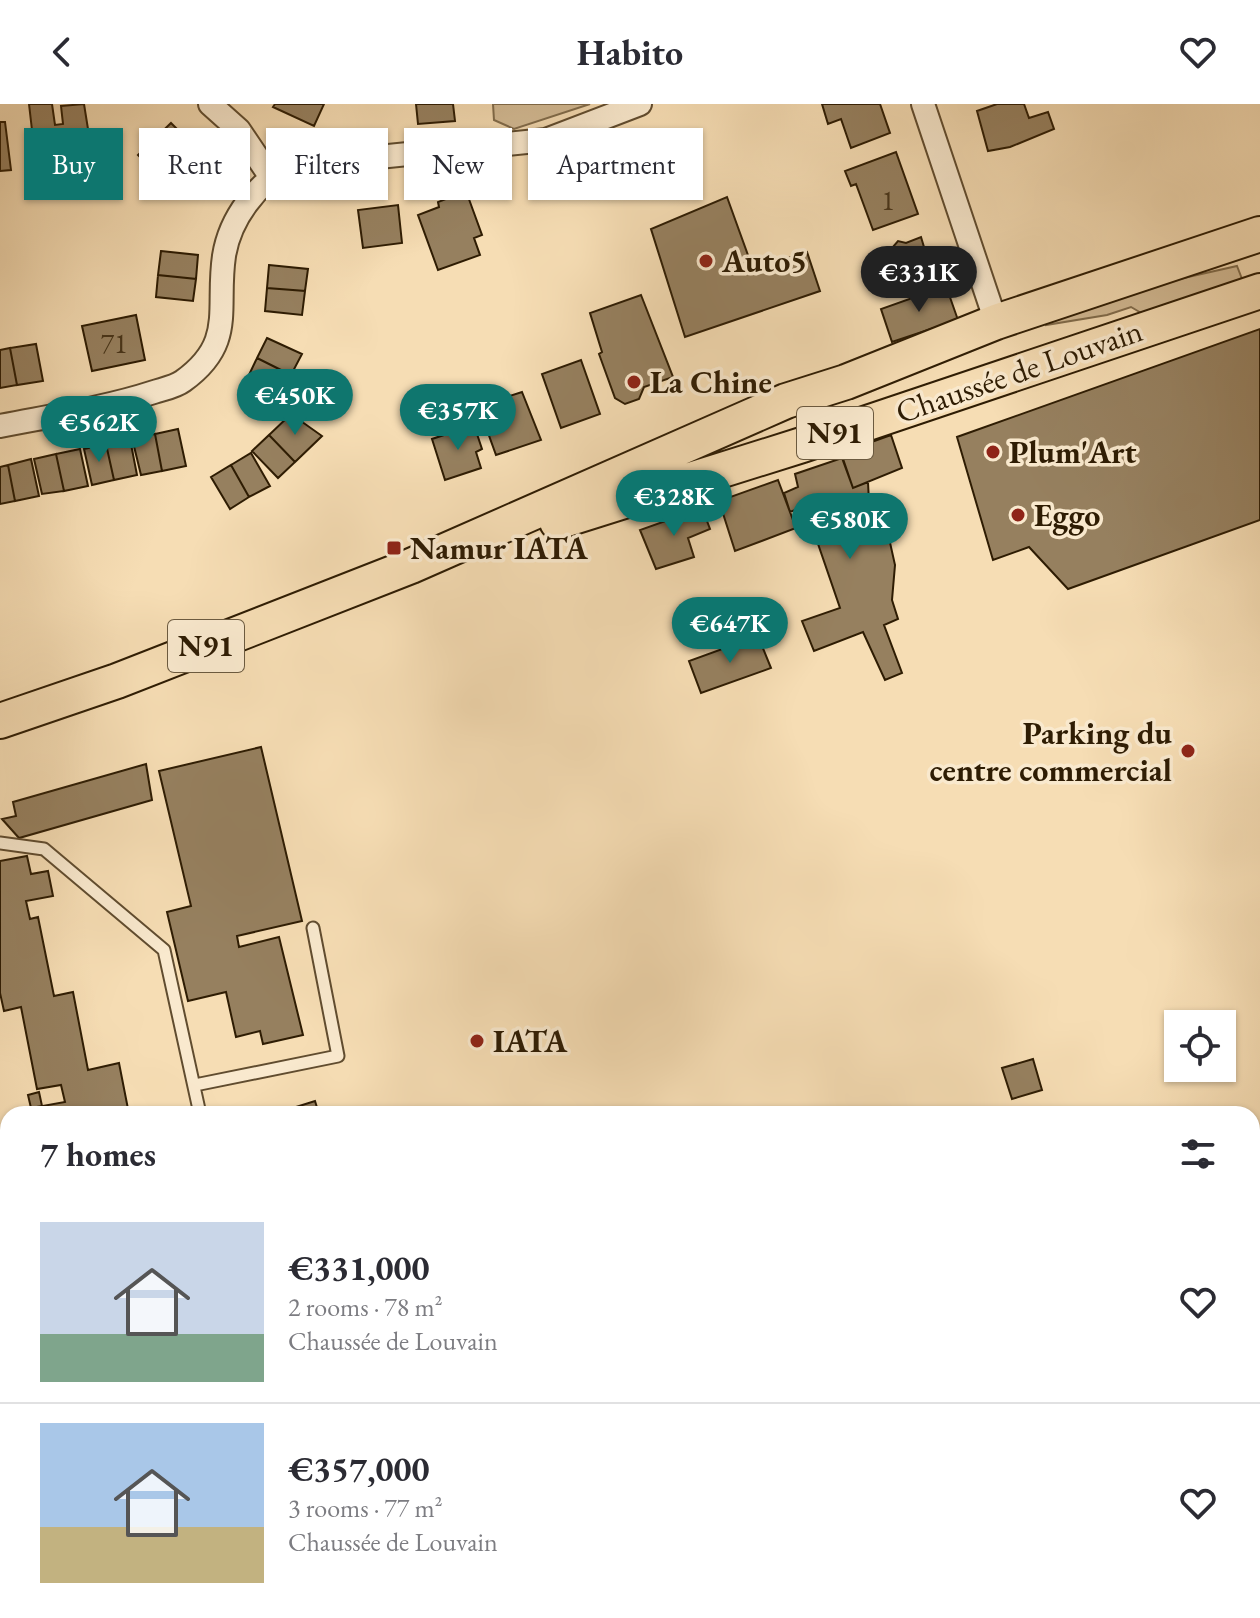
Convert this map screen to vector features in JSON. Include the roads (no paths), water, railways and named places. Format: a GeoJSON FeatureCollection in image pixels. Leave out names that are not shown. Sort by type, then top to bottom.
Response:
{"type":"FeatureCollection","features":[{"type":"Feature","properties":{"kind":"main road","name":"Chaussée de Louvain"},"geometry":{"type":"LineString","coordinates":[[0,721],[117,681],[411,566],[786,401],[846,382],[996,322],[1260,234]]}},
{"type":"Feature","properties":{"kind":"main road","name":"Chaussée de Louvain"},"geometry":{"type":"LineString","coordinates":[[411,566],[863,423],[1260,291]]}},
{"type":"Feature","properties":{"kind":"main road"},"geometry":{"type":"LineString","coordinates":[[996,322],[1030,366]]}},
{"type":"Feature","properties":{"kind":"main road"},"geometry":{"type":"LineString","coordinates":[[846,382],[863,423]]}},
{"type":"Feature","properties":{"kind":"street"},"geometry":{"type":"LineString","coordinates":[[210,104],[239,130],[266,170]]}},
{"type":"Feature","properties":{"kind":"street"},"geometry":{"type":"LineString","coordinates":[[388,156],[546,140],[640,104]]}},
{"type":"Feature","properties":{"kind":"street"},"geometry":{"type":"LineString","coordinates":[[923,104],[996,322]]}},
{"type":"Feature","properties":{"kind":"street"},"geometry":{"type":"LineString","coordinates":[[0,426],[130,400],[181,383],[209,357],[223,321],[224,254],[245,203],[266,180]]}},
{"type":"Feature","properties":{"kind":"lane"},"geometry":{"type":"LineString","coordinates":[[0,843],[44,849],[164,950],[199,1106]]}},
{"type":"Feature","properties":{"kind":"lane"},"geometry":{"type":"LineString","coordinates":[[195,1085],[338,1056],[313,928]]}},
{"type":"Feature","properties":{"kind":"place","name":"Auto5"},"geometry":{"type":"Point","coordinates":[706,261]}},
{"type":"Feature","properties":{"kind":"place","name":"La Chine"},"geometry":{"type":"Point","coordinates":[634,382]}},
{"type":"Feature","properties":{"kind":"place","name":"Plum'Art"},"geometry":{"type":"Point","coordinates":[993,452]}},
{"type":"Feature","properties":{"kind":"place","name":"Eggo"},"geometry":{"type":"Point","coordinates":[1018,515]}},
{"type":"Feature","properties":{"kind":"place","name":"Namur IATA"},"geometry":{"type":"Point","coordinates":[394,548]}},
{"type":"Feature","properties":{"kind":"place","name":"Parking du centre commercial"},"geometry":{"type":"Point","coordinates":[1188,751]}},
{"type":"Feature","properties":{"kind":"place","name":"IATA"},"geometry":{"type":"Point","coordinates":[477,1041]}}]}
